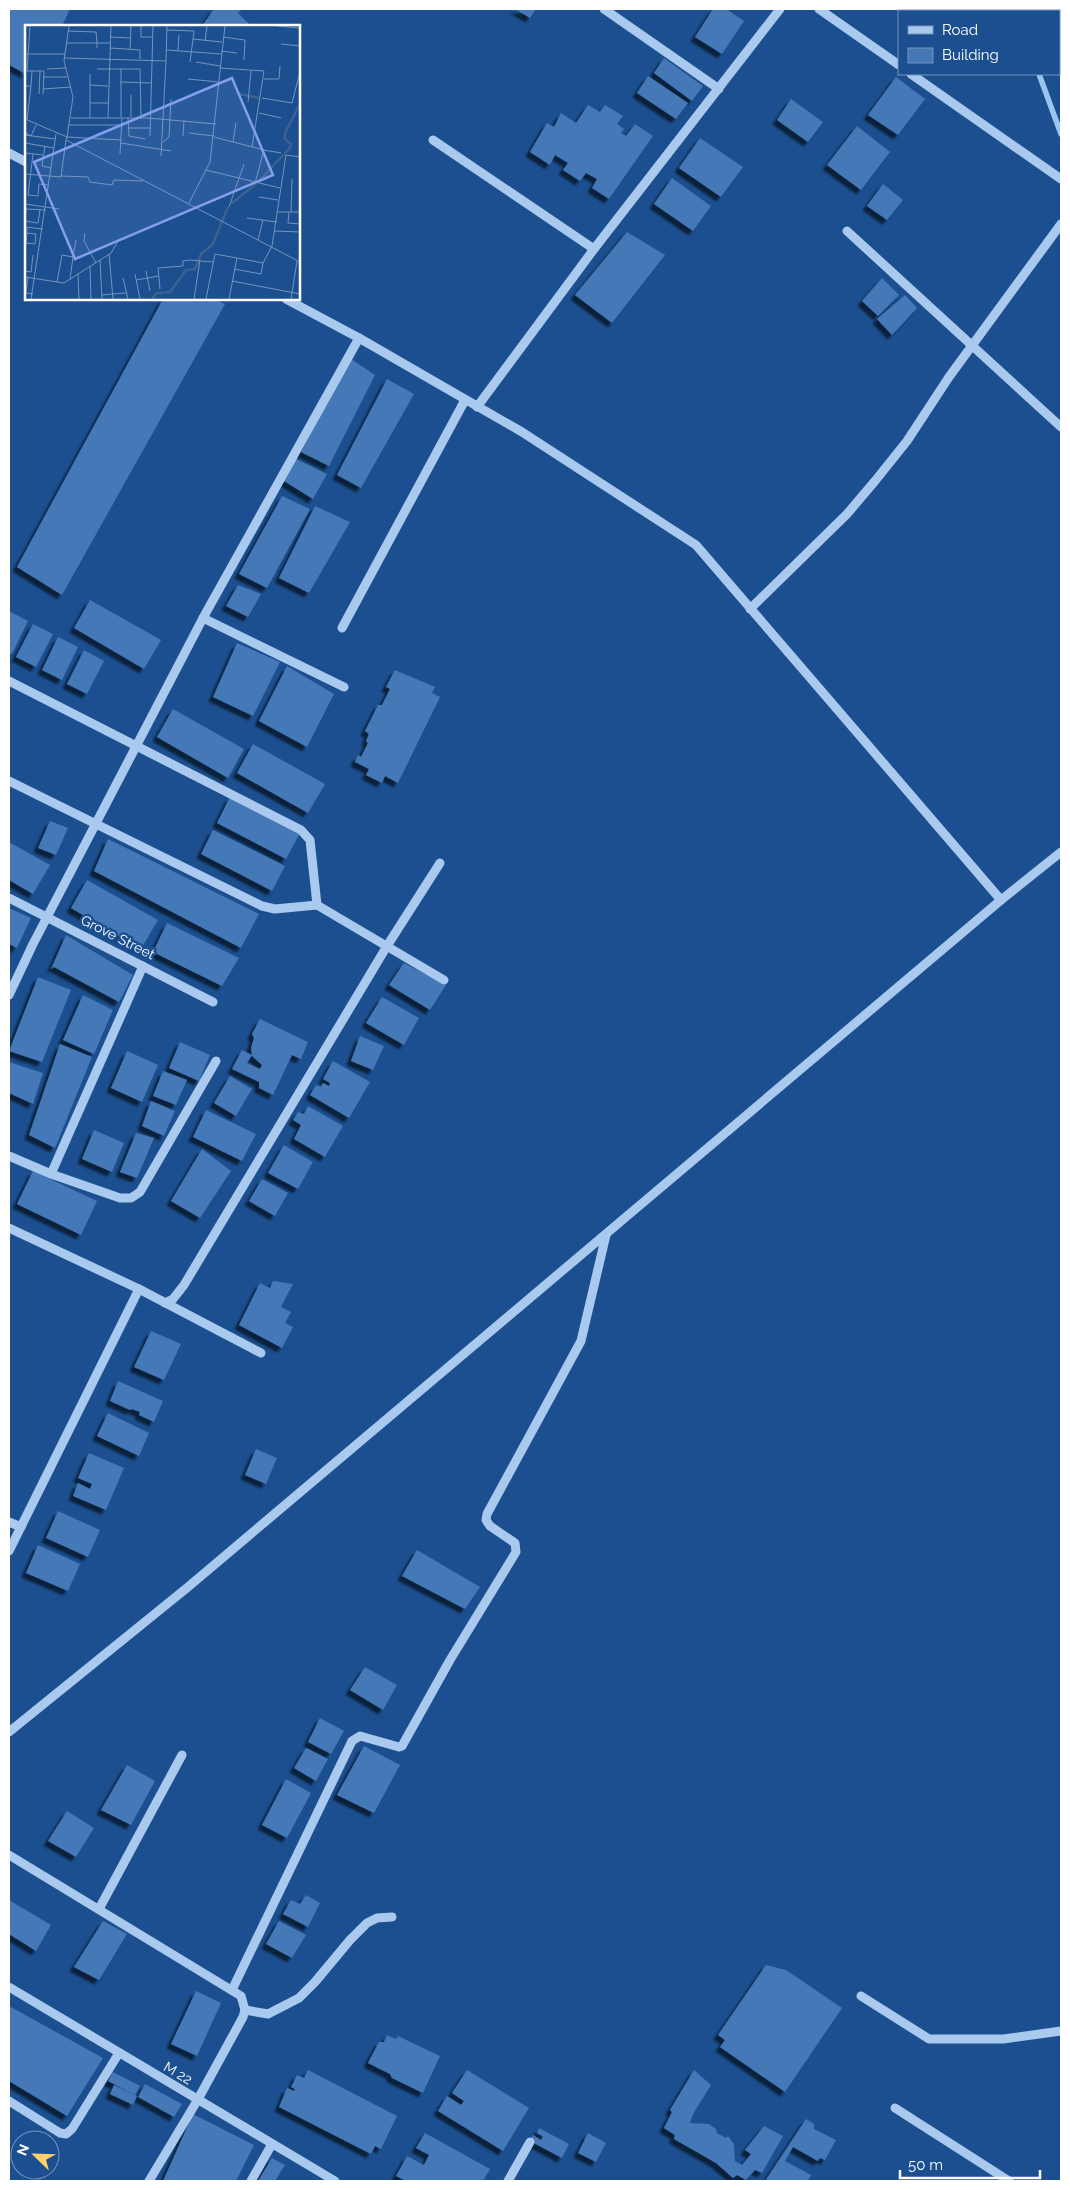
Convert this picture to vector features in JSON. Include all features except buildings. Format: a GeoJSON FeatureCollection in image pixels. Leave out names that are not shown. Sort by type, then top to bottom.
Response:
{"type":"FeatureCollection","features":[{"type":"Feature","properties":{"kind":"street"},"geometry":{"type":"LineString","coordinates":[[604,9],[719,89]]}},
{"type":"Feature","properties":{"kind":"street"},"geometry":{"type":"LineString","coordinates":[[477,407],[594,249],[780,9]]}},
{"type":"Feature","properties":{"kind":"street"},"geometry":{"type":"LineString","coordinates":[[819,9],[898,64]]}},
{"type":"Feature","properties":{"kind":"street"},"geometry":{"type":"LineString","coordinates":[[912,75],[1061,179]]}},
{"type":"Feature","properties":{"kind":"street"},"geometry":{"type":"LineString","coordinates":[[433,140],[594,249]]}},
{"type":"Feature","properties":{"kind":"street"},"geometry":{"type":"LineString","coordinates":[[9,153],[25,161]]}},
{"type":"Feature","properties":{"kind":"street"},"geometry":{"type":"LineString","coordinates":[[750,609],[847,514],[875,481],[907,441],[972,346],[1061,224]]}},
{"type":"Feature","properties":{"kind":"street"},"geometry":{"type":"LineString","coordinates":[[847,231],[1061,427]]}},
{"type":"Feature","properties":{"kind":"street"},"geometry":{"type":"LineString","coordinates":[[288,300],[359,338],[522,432],[696,545],[1001,900]]}},
{"type":"Feature","properties":{"kind":"street"},"geometry":{"type":"LineString","coordinates":[[9,995],[47,916],[203,618],[359,338]]}},
{"type":"Feature","properties":{"kind":"street"},"geometry":{"type":"LineString","coordinates":[[342,628],[465,400]]}},
{"type":"Feature","properties":{"kind":"street"},"geometry":{"type":"LineString","coordinates":[[203,618],[344,686]]}},
{"type":"Feature","properties":{"kind":"street"},"geometry":{"type":"LineString","coordinates":[[9,681],[301,830],[310,840],[318,905]]}},
{"type":"Feature","properties":{"kind":"street"},"geometry":{"type":"LineString","coordinates":[[9,780],[262,906],[275,909],[318,905],[444,980]]}},
{"type":"Feature","properties":{"kind":"street"},"geometry":{"type":"LineString","coordinates":[[9,1732],[188,1587],[1001,900],[1061,852]]}},
{"type":"Feature","properties":{"kind":"street"},"geometry":{"type":"LineString","coordinates":[[165,1303],[173,1298],[184,1285],[386,946],[440,862]]}},
{"type":"Feature","properties":{"kind":"street","name":"Grove Street"},"geometry":{"type":"LineString","coordinates":[[9,898],[213,1002]]}},
{"type":"Feature","properties":{"kind":"street"},"geometry":{"type":"LineString","coordinates":[[51,1174],[143,966]]}},
{"type":"Feature","properties":{"kind":"street"},"geometry":{"type":"LineString","coordinates":[[9,1156],[51,1174],[120,1198],[131,1198],[140,1192],[216,1061]]}},
{"type":"Feature","properties":{"kind":"street"},"geometry":{"type":"LineString","coordinates":[[9,1228],[140,1289],[261,1353]]}},
{"type":"Feature","properties":{"kind":"street"},"geometry":{"type":"LineString","coordinates":[[232,1990],[352,1741],[360,1736],[399,1747],[402,1746],[450,1660],[516,1552],[515,1544],[490,1526],[486,1520],[487,1514],[581,1341],[606,1235]]}},
{"type":"Feature","properties":{"kind":"street"},"geometry":{"type":"LineString","coordinates":[[9,1551],[140,1289]]}},
{"type":"Feature","properties":{"kind":"street"},"geometry":{"type":"LineString","coordinates":[[9,1522],[21,1527]]}},
{"type":"Feature","properties":{"kind":"street"},"geometry":{"type":"LineString","coordinates":[[99,1909],[182,1755]]}},
{"type":"Feature","properties":{"kind":"street"},"geometry":{"type":"LineString","coordinates":[[9,1856],[241,1996],[245,2010],[244,2017],[149,2181]]}},
{"type":"Feature","properties":{"kind":"street"},"geometry":{"type":"LineString","coordinates":[[245,2010],[268,2014],[299,1998],[367,1923],[377,1918],[392,1917]]}},
{"type":"Feature","properties":{"kind":"street","name":"M 22"},"geometry":{"type":"LineString","coordinates":[[9,1987],[197,2101],[335,2181]]}},
{"type":"Feature","properties":{"kind":"street"},"geometry":{"type":"LineString","coordinates":[[861,1996],[928,2039],[1002,2039],[1061,2031]]}},
{"type":"Feature","properties":{"kind":"street"},"geometry":{"type":"LineString","coordinates":[[9,2101],[60,2133],[66,2134],[72,2129],[119,2053]]}},
{"type":"Feature","properties":{"kind":"street"},"geometry":{"type":"LineString","coordinates":[[895,2108],[1009,2181]]}},
{"type":"Feature","properties":{"kind":"street"},"geometry":{"type":"LineString","coordinates":[[508,2181],[530,2142]]}},
{"type":"Feature","properties":{"kind":"street"},"geometry":{"type":"LineString","coordinates":[[251,2181],[272,2144]]}},
{"type":"Feature","properties":{"kind":"waterway"},"geometry":{"type":"LineString","coordinates":[[1039,75],[1061,134]]}}]}
